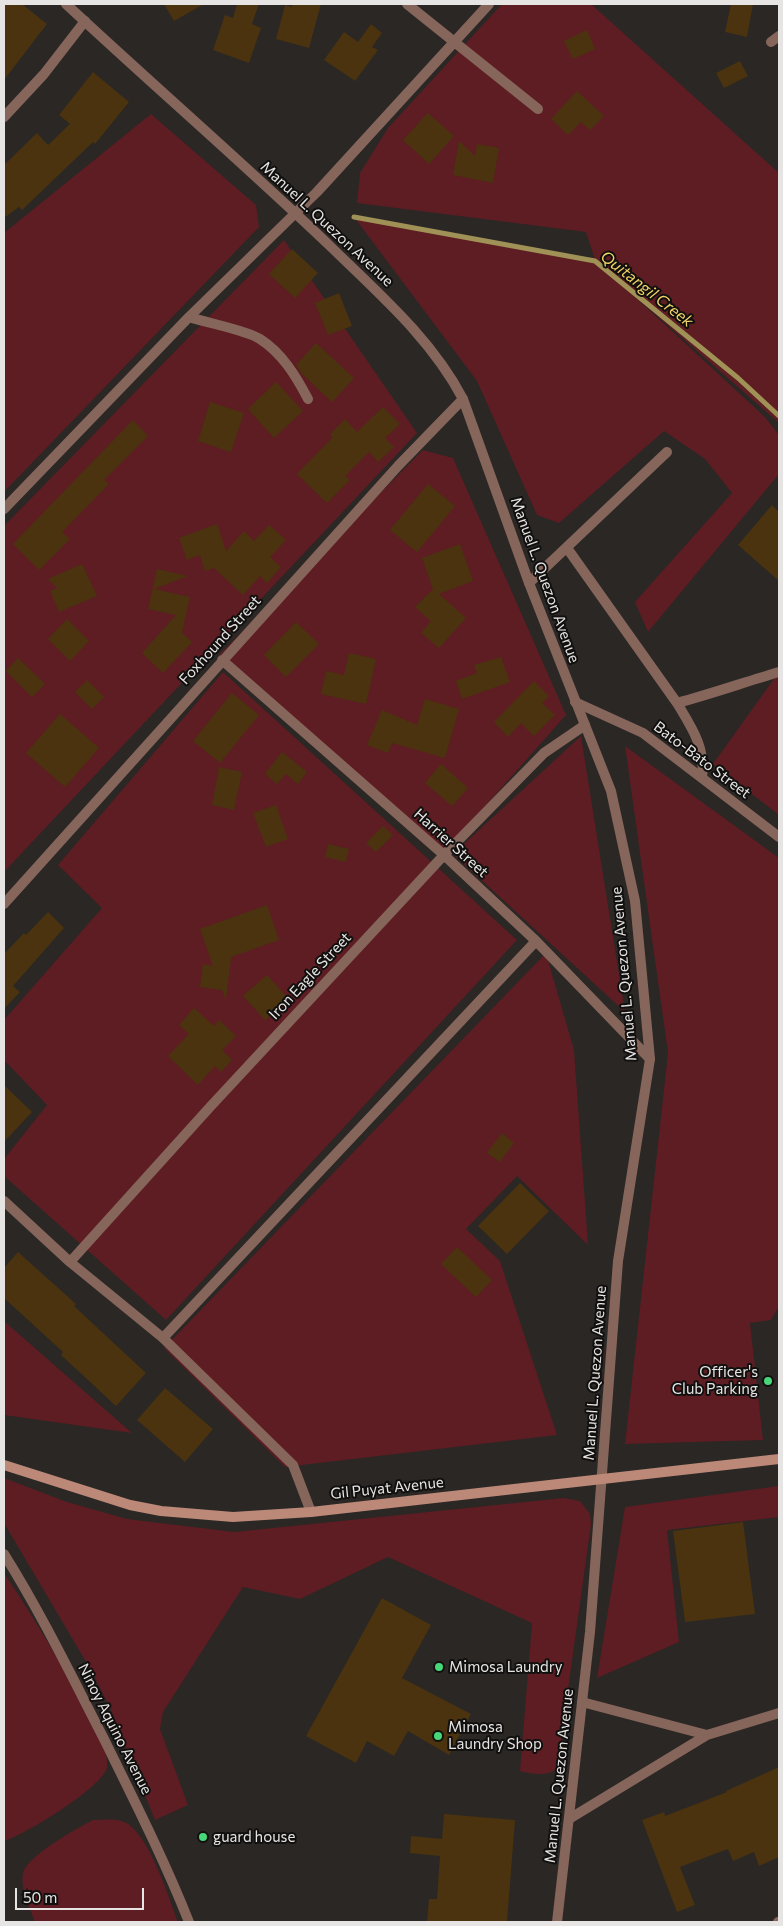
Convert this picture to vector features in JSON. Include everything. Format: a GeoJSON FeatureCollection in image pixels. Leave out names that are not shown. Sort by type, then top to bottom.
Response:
{"type":"FeatureCollection","features":[{"type":"Feature","properties":{"kind":"main road","name":"Gil Puyat Avenue"},"geometry":{"type":"LineString","coordinates":[[4,1465],[130,1505],[161,1512],[233,1518],[310,1512],[779,1459]]}},
{"type":"Feature","properties":{"kind":"street","name":"Manuel L. Quezon Avenue"},"geometry":{"type":"LineString","coordinates":[[66,4],[296,213],[420,335],[448,371],[462,399],[528,583],[611,791],[635,901],[650,1059],[618,1261],[602,1479],[582,1702],[557,1922]]}},
{"type":"Feature","properties":{"kind":"street"},"geometry":{"type":"LineString","coordinates":[[407,4],[452,42],[538,109]]}},
{"type":"Feature","properties":{"kind":"street"},"geometry":{"type":"LineString","coordinates":[[4,508],[189,317],[296,213],[488,4]]}},
{"type":"Feature","properties":{"kind":"street"},"geometry":{"type":"LineString","coordinates":[[4,117],[44,74],[85,21]]}},
{"type":"Feature","properties":{"kind":"street"},"geometry":{"type":"LineString","coordinates":[[189,317],[259,338],[280,356],[296,376],[308,399]]}},
{"type":"Feature","properties":{"kind":"street","name":"Foxhound Street"},"geometry":{"type":"LineString","coordinates":[[4,904],[222,660],[398,466],[462,399]]}},
{"type":"Feature","properties":{"kind":"street"},"geometry":{"type":"LineString","coordinates":[[528,583],[667,452]]}},
{"type":"Feature","properties":{"kind":"street"},"geometry":{"type":"LineString","coordinates":[[567,548],[677,703],[692,729],[704,760],[702,778]]}},
{"type":"Feature","properties":{"kind":"street","name":"Harrier Street"},"geometry":{"type":"LineString","coordinates":[[222,660],[444,855],[536,941],[650,1059]]}},
{"type":"Feature","properties":{"kind":"street"},"geometry":{"type":"LineString","coordinates":[[677,703],[720,692],[750,680],[779,672]]}},
{"type":"Feature","properties":{"kind":"street","name":"Bato-Bato Street"},"geometry":{"type":"LineString","coordinates":[[575,702],[643,733],[779,837]]}},
{"type":"Feature","properties":{"kind":"street","name":"Iron Eagle Street"},"geometry":{"type":"LineString","coordinates":[[70,1262],[229,1086],[444,855],[544,753],[585,725]]}},
{"type":"Feature","properties":{"kind":"street"},"geometry":{"type":"LineString","coordinates":[[162,1338],[536,941]]}},
{"type":"Feature","properties":{"kind":"street"},"geometry":{"type":"LineString","coordinates":[[4,1201],[70,1262],[162,1338],[293,1465],[310,1512]]}},
{"type":"Feature","properties":{"kind":"street","name":"Ninoy Aquino Avenue"},"geometry":{"type":"LineString","coordinates":[[4,1554],[35,1604],[100,1731],[171,1876],[189,1922]]}},
{"type":"Feature","properties":{"kind":"street"},"geometry":{"type":"LineString","coordinates":[[582,1702],[707,1735]]}},
{"type":"Feature","properties":{"kind":"street"},"geometry":{"type":"LineString","coordinates":[[568,1819],[707,1735],[779,1713]]}},
{"type":"Feature","properties":{"kind":"shaded area"},"geometry":{"type":"Polygon","coordinates":[[[502,4],[591,4],[779,173],[779,423],[623,286],[765,417],[779,435],[779,474],[648,632],[635,602],[732,493],[705,459],[664,431],[559,523],[537,515],[477,381],[354,217],[595,260],[586,232],[357,203],[360,173],[388,128],[502,4]]]}},
{"type":"Feature","properties":{"kind":"shaded area"},"geometry":{"type":"Polygon","coordinates":[[[151,114],[256,205],[259,227],[4,492],[4,233],[151,114]]]}},
{"type":"Feature","properties":{"kind":"shaded area"},"geometry":{"type":"Polygon","coordinates":[[[284,240],[417,433],[4,872],[4,526],[284,240]]]}},
{"type":"Feature","properties":{"kind":"shaded area"},"geometry":{"type":"Polygon","coordinates":[[[423,450],[453,458],[566,715],[443,854],[219,655],[423,450]]]}},
{"type":"Feature","properties":{"kind":"shaded area"},"geometry":{"type":"Polygon","coordinates":[[[223,672],[517,940],[166,1320],[4,1176],[4,1159],[47,1105],[4,1060],[4,1020],[102,908],[58,865],[223,672]]]}},
{"type":"Feature","properties":{"kind":"shaded area"},"geometry":{"type":"Polygon","coordinates":[[[776,676],[779,677],[779,815],[713,764],[776,676]]]}},
{"type":"Feature","properties":{"kind":"shaded area"},"geometry":{"type":"Polygon","coordinates":[[[581,736],[625,1012],[453,854],[581,736]]]}},
{"type":"Feature","properties":{"kind":"shaded area"},"geometry":{"type":"Polygon","coordinates":[[[625,746],[779,858],[779,1306],[771,1320],[750,1323],[763,1440],[625,1444],[668,1053],[625,746]]]}},
{"type":"Feature","properties":{"kind":"shaded area"},"geometry":{"type":"Polygon","coordinates":[[[546,953],[574,1050],[588,1245],[517,1176],[466,1229],[500,1261],[557,1435],[285,1467],[164,1348],[546,953]]]}},
{"type":"Feature","properties":{"kind":"shaded area"},"geometry":{"type":"Polygon","coordinates":[[[4,1321],[132,1433],[4,1415],[4,1321]]]}},
{"type":"Feature","properties":{"kind":"shaded area"},"geometry":{"type":"Polygon","coordinates":[[[4,1478],[67,1502],[127,1519],[234,1532],[564,1498],[580,1501],[590,1514],[591,1524],[557,1769],[543,1774],[520,1771],[532,1623],[388,1557],[300,1599],[243,1587],[163,1712],[160,1729],[188,1805],[155,1820],[111,1710],[92,1672],[4,1523],[4,1478]]]}},
{"type":"Feature","properties":{"kind":"shaded area"},"geometry":{"type":"Polygon","coordinates":[[[779,1486],[779,1517],[667,1530],[679,1642],[597,1678],[625,1507],[779,1486]]]}},
{"type":"Feature","properties":{"kind":"shaded area"},"geometry":{"type":"Polygon","coordinates":[[[4,1573],[39,1627],[71,1683],[102,1743],[107,1767],[103,1775],[93,1786],[79,1797],[28,1830],[4,1841],[4,1573]]]}},
{"type":"Feature","properties":{"kind":"shaded area"},"geometry":{"type":"Polygon","coordinates":[[[93,1820],[120,1821],[133,1828],[157,1866],[178,1922],[35,1922],[26,1898],[22,1879],[26,1866],[54,1843],[93,1820]]]}},
{"type":"Feature","properties":{"kind":"building"},"geometry":{"type":"Polygon","coordinates":[[[4,4],[22,4],[47,24],[4,80],[4,4]]]}},
{"type":"Feature","properties":{"kind":"building"},"geometry":{"type":"Polygon","coordinates":[[[164,4],[204,4],[174,21],[164,4]]]}},
{"type":"Feature","properties":{"kind":"building"},"geometry":{"type":"Polygon","coordinates":[[[237,4],[259,4],[252,24],[261,28],[249,63],[213,50],[225,15],[233,18],[237,4]]]}},
{"type":"Feature","properties":{"kind":"building"},"geometry":{"type":"Polygon","coordinates":[[[293,4],[321,4],[309,48],[276,39],[285,5],[292,7],[293,4]]]}},
{"type":"Feature","properties":{"kind":"building"},"geometry":{"type":"Polygon","coordinates":[[[731,4],[753,4],[747,37],[725,32],[731,4]]]}},
{"type":"Feature","properties":{"kind":"building"},"geometry":{"type":"Polygon","coordinates":[[[371,24],[382,33],[372,47],[378,50],[355,81],[324,60],[344,32],[358,42],[371,24]]]}},
{"type":"Feature","properties":{"kind":"building"},"geometry":{"type":"Polygon","coordinates":[[[587,30],[595,49],[573,59],[564,41],[587,30]]]}},
{"type":"Feature","properties":{"kind":"building"},"geometry":{"type":"Polygon","coordinates":[[[740,61],[748,76],[724,88],[716,73],[740,61]]]}},
{"type":"Feature","properties":{"kind":"building"},"geometry":{"type":"Polygon","coordinates":[[[93,72],[129,102],[95,144],[93,142],[22,210],[19,207],[4,218],[4,165],[37,133],[48,145],[70,124],[59,115],[93,72]]]}},
{"type":"Feature","properties":{"kind":"building"},"geometry":{"type":"Polygon","coordinates":[[[577,91],[604,116],[590,130],[581,122],[568,135],[551,119],[577,91]]]}},
{"type":"Feature","properties":{"kind":"building"},"geometry":{"type":"Polygon","coordinates":[[[428,113],[454,136],[429,164],[403,140],[428,113]]]}},
{"type":"Feature","properties":{"kind":"building"},"geometry":{"type":"Polygon","coordinates":[[[459,141],[475,156],[477,144],[499,148],[493,183],[453,175],[459,141]]]}},
{"type":"Feature","properties":{"kind":"building"},"geometry":{"type":"Polygon","coordinates":[[[292,249],[318,273],[295,298],[269,274],[292,249]]]}},
{"type":"Feature","properties":{"kind":"building"},"geometry":{"type":"Polygon","coordinates":[[[339,293],[352,326],[328,335],[315,303],[339,293]]]}},
{"type":"Feature","properties":{"kind":"building"},"geometry":{"type":"Polygon","coordinates":[[[316,343],[354,378],[332,402],[301,373],[296,365],[316,343]]]}},
{"type":"Feature","properties":{"kind":"building"},"geometry":{"type":"Polygon","coordinates":[[[276,382],[303,411],[274,438],[248,409],[276,382]]]}},
{"type":"Feature","properties":{"kind":"building"},"geometry":{"type":"Polygon","coordinates":[[[210,402],[244,413],[231,452],[198,441],[210,402]]]}},
{"type":"Feature","properties":{"kind":"building"},"geometry":{"type":"Polygon","coordinates":[[[383,407],[400,424],[385,438],[394,447],[378,462],[369,452],[345,476],[350,480],[327,503],[297,474],[333,437],[330,434],[345,419],[357,432],[383,407]]]}},
{"type":"Feature","properties":{"kind":"building"},"geometry":{"type":"Polygon","coordinates":[[[133,420],[148,436],[104,480],[109,484],[62,532],[70,539],[39,570],[13,544],[133,420]]]}},
{"type":"Feature","properties":{"kind":"building"},"geometry":{"type":"Polygon","coordinates":[[[428,484],[455,506],[417,552],[390,530],[428,484]]]}},
{"type":"Feature","properties":{"kind":"building"},"geometry":{"type":"Polygon","coordinates":[[[772,505],[779,512],[779,581],[738,545],[772,505]]]}},
{"type":"Feature","properties":{"kind":"building"},"geometry":{"type":"Polygon","coordinates":[[[217,524],[226,551],[244,531],[254,541],[269,525],[286,540],[270,557],[281,567],[267,583],[260,576],[243,595],[214,568],[205,571],[200,555],[187,560],[179,538],[217,524]]]}},
{"type":"Feature","properties":{"kind":"building"},"geometry":{"type":"Polygon","coordinates":[[[460,544],[473,581],[439,594],[466,618],[439,648],[421,633],[431,621],[415,607],[433,589],[422,558],[460,544]]]}},
{"type":"Feature","properties":{"kind":"building"},"geometry":{"type":"Polygon","coordinates":[[[82,564],[97,596],[59,612],[50,591],[57,588],[48,579],[82,564]]]}},
{"type":"Feature","properties":{"kind":"building"},"geometry":{"type":"Polygon","coordinates":[[[157,569],[188,576],[154,589],[190,597],[182,633],[192,642],[163,673],[142,653],[176,615],[148,609],[157,569]]]}},
{"type":"Feature","properties":{"kind":"building"},"geometry":{"type":"Polygon","coordinates":[[[67,619],[89,641],[70,661],[48,639],[67,619]]]}},
{"type":"Feature","properties":{"kind":"building"},"geometry":{"type":"Polygon","coordinates":[[[296,622],[319,644],[286,677],[264,655],[296,622]]]}},
{"type":"Feature","properties":{"kind":"building"},"geometry":{"type":"Polygon","coordinates":[[[349,653],[376,659],[366,704],[321,694],[326,671],[344,675],[349,653]]]}},
{"type":"Feature","properties":{"kind":"building"},"geometry":{"type":"Polygon","coordinates":[[[501,657],[510,682],[462,699],[456,681],[477,673],[474,665],[501,657]]]}},
{"type":"Feature","properties":{"kind":"building"},"geometry":{"type":"Polygon","coordinates":[[[18,658],[45,684],[32,697],[6,671],[18,658]]]}},
{"type":"Feature","properties":{"kind":"building"},"geometry":{"type":"Polygon","coordinates":[[[87,680],[104,697],[92,709],[75,692],[87,680]]]}},
{"type":"Feature","properties":{"kind":"building"},"geometry":{"type":"Polygon","coordinates":[[[534,681],[549,696],[542,703],[555,715],[534,736],[521,723],[508,737],[494,722],[534,681]]]}},
{"type":"Feature","properties":{"kind":"building"},"geometry":{"type":"Polygon","coordinates":[[[232,693],[259,715],[220,763],[193,741],[232,693]]]}},
{"type":"Feature","properties":{"kind":"building"},"geometry":{"type":"Polygon","coordinates":[[[425,699],[459,709],[445,758],[392,743],[388,753],[367,745],[382,710],[417,725],[425,699]]]}},
{"type":"Feature","properties":{"kind":"building"},"geometry":{"type":"Polygon","coordinates":[[[60,714],[99,748],[65,787],[26,753],[60,714]]]}},
{"type":"Feature","properties":{"kind":"building"},"geometry":{"type":"Polygon","coordinates":[[[282,752],[307,772],[298,784],[286,774],[277,784],[265,774],[282,752]]]}},
{"type":"Feature","properties":{"kind":"building"},"geometry":{"type":"Polygon","coordinates":[[[441,764],[468,788],[452,806],[425,783],[441,764]]]}},
{"type":"Feature","properties":{"kind":"building"},"geometry":{"type":"Polygon","coordinates":[[[219,767],[242,772],[234,810],[212,805],[219,767]]]}},
{"type":"Feature","properties":{"kind":"building"},"geometry":{"type":"Polygon","coordinates":[[[276,805],[288,839],[266,847],[253,813],[276,805]]]}},
{"type":"Feature","properties":{"kind":"building"},"geometry":{"type":"Polygon","coordinates":[[[383,826],[393,835],[376,852],[366,843],[383,826]]]}},
{"type":"Feature","properties":{"kind":"building"},"geometry":{"type":"Polygon","coordinates":[[[328,844],[349,849],[346,862],[325,857],[328,844]]]}},
{"type":"Feature","properties":{"kind":"building"},"geometry":{"type":"Polygon","coordinates":[[[267,905],[279,940],[231,957],[226,1000],[222,990],[200,987],[203,964],[213,966],[200,929],[267,905]]]}},
{"type":"Feature","properties":{"kind":"building"},"geometry":{"type":"Polygon","coordinates":[[[48,912],[64,928],[13,986],[20,992],[4,1009],[4,954],[48,912]]]}},
{"type":"Feature","properties":{"kind":"building"},"geometry":{"type":"Polygon","coordinates":[[[267,975],[289,999],[265,1020],[243,996],[267,975]]]}},
{"type":"Feature","properties":{"kind":"building"},"geometry":{"type":"Polygon","coordinates":[[[194,1008],[214,1026],[219,1020],[236,1036],[222,1050],[232,1060],[221,1072],[215,1066],[198,1085],[168,1056],[189,1034],[179,1025],[194,1008]]]}},
{"type":"Feature","properties":{"kind":"building"},"geometry":{"type":"Polygon","coordinates":[[[4,1085],[32,1112],[4,1142],[4,1085]]]}},
{"type":"Feature","properties":{"kind":"building"},"geometry":{"type":"Polygon","coordinates":[[[502,1133],[514,1143],[500,1162],[487,1153],[502,1133]]]}},
{"type":"Feature","properties":{"kind":"building"},"geometry":{"type":"Polygon","coordinates":[[[520,1183],[549,1211],[507,1254],[478,1226],[520,1183]]]}},
{"type":"Feature","properties":{"kind":"building"},"geometry":{"type":"Polygon","coordinates":[[[457,1247],[492,1280],[476,1297],[441,1264],[457,1247]]]}},
{"type":"Feature","properties":{"kind":"building"},"geometry":{"type":"Polygon","coordinates":[[[18,1252],[76,1304],[74,1306],[146,1373],[116,1406],[61,1355],[63,1352],[4,1298],[4,1268],[18,1252]]]}},
{"type":"Feature","properties":{"kind":"building"},"geometry":{"type":"Polygon","coordinates":[[[165,1388],[213,1429],[185,1462],[137,1420],[165,1388]]]}},
{"type":"Feature","properties":{"kind":"building"},"geometry":{"type":"Polygon","coordinates":[[[743,1522],[755,1614],[685,1622],[673,1531],[743,1522]]]}},
{"type":"Feature","properties":{"kind":"building"},"geometry":{"type":"Polygon","coordinates":[[[382,1598],[431,1625],[402,1678],[471,1714],[449,1755],[408,1731],[394,1756],[367,1741],[356,1763],[306,1736],[382,1598]]]}},
{"type":"Feature","properties":{"kind":"building"},"geometry":{"type":"Polygon","coordinates":[[[779,1767],[779,1857],[759,1866],[754,1852],[733,1861],[728,1849],[680,1867],[695,1905],[677,1912],[642,1820],[664,1812],[665,1816],[727,1792],[779,1767]]]}},
{"type":"Feature","properties":{"kind":"building"},"geometry":{"type":"Polygon","coordinates":[[[444,1814],[515,1820],[507,1922],[427,1922],[429,1899],[437,1899],[440,1856],[410,1853],[411,1836],[442,1839],[444,1814]]]}},
{"type":"Feature","properties":{"kind":"waterway","name":"Quitangil Creek"},"geometry":{"type":"LineString","coordinates":[[354,217],[595,261],[738,378],[779,416]]}},
{"type":"Feature","properties":{"kind":"place","name":"Officer's Club Parking"},"geometry":{"type":"Point","coordinates":[768,1381]}},
{"type":"Feature","properties":{"kind":"place","name":"Mimosa Laundry"},"geometry":{"type":"Point","coordinates":[439,1667]}},
{"type":"Feature","properties":{"kind":"place","name":"Mimosa Laundry Shop"},"geometry":{"type":"Point","coordinates":[438,1736]}},
{"type":"Feature","properties":{"kind":"place","name":"guard house"},"geometry":{"type":"Point","coordinates":[203,1837]}}]}
